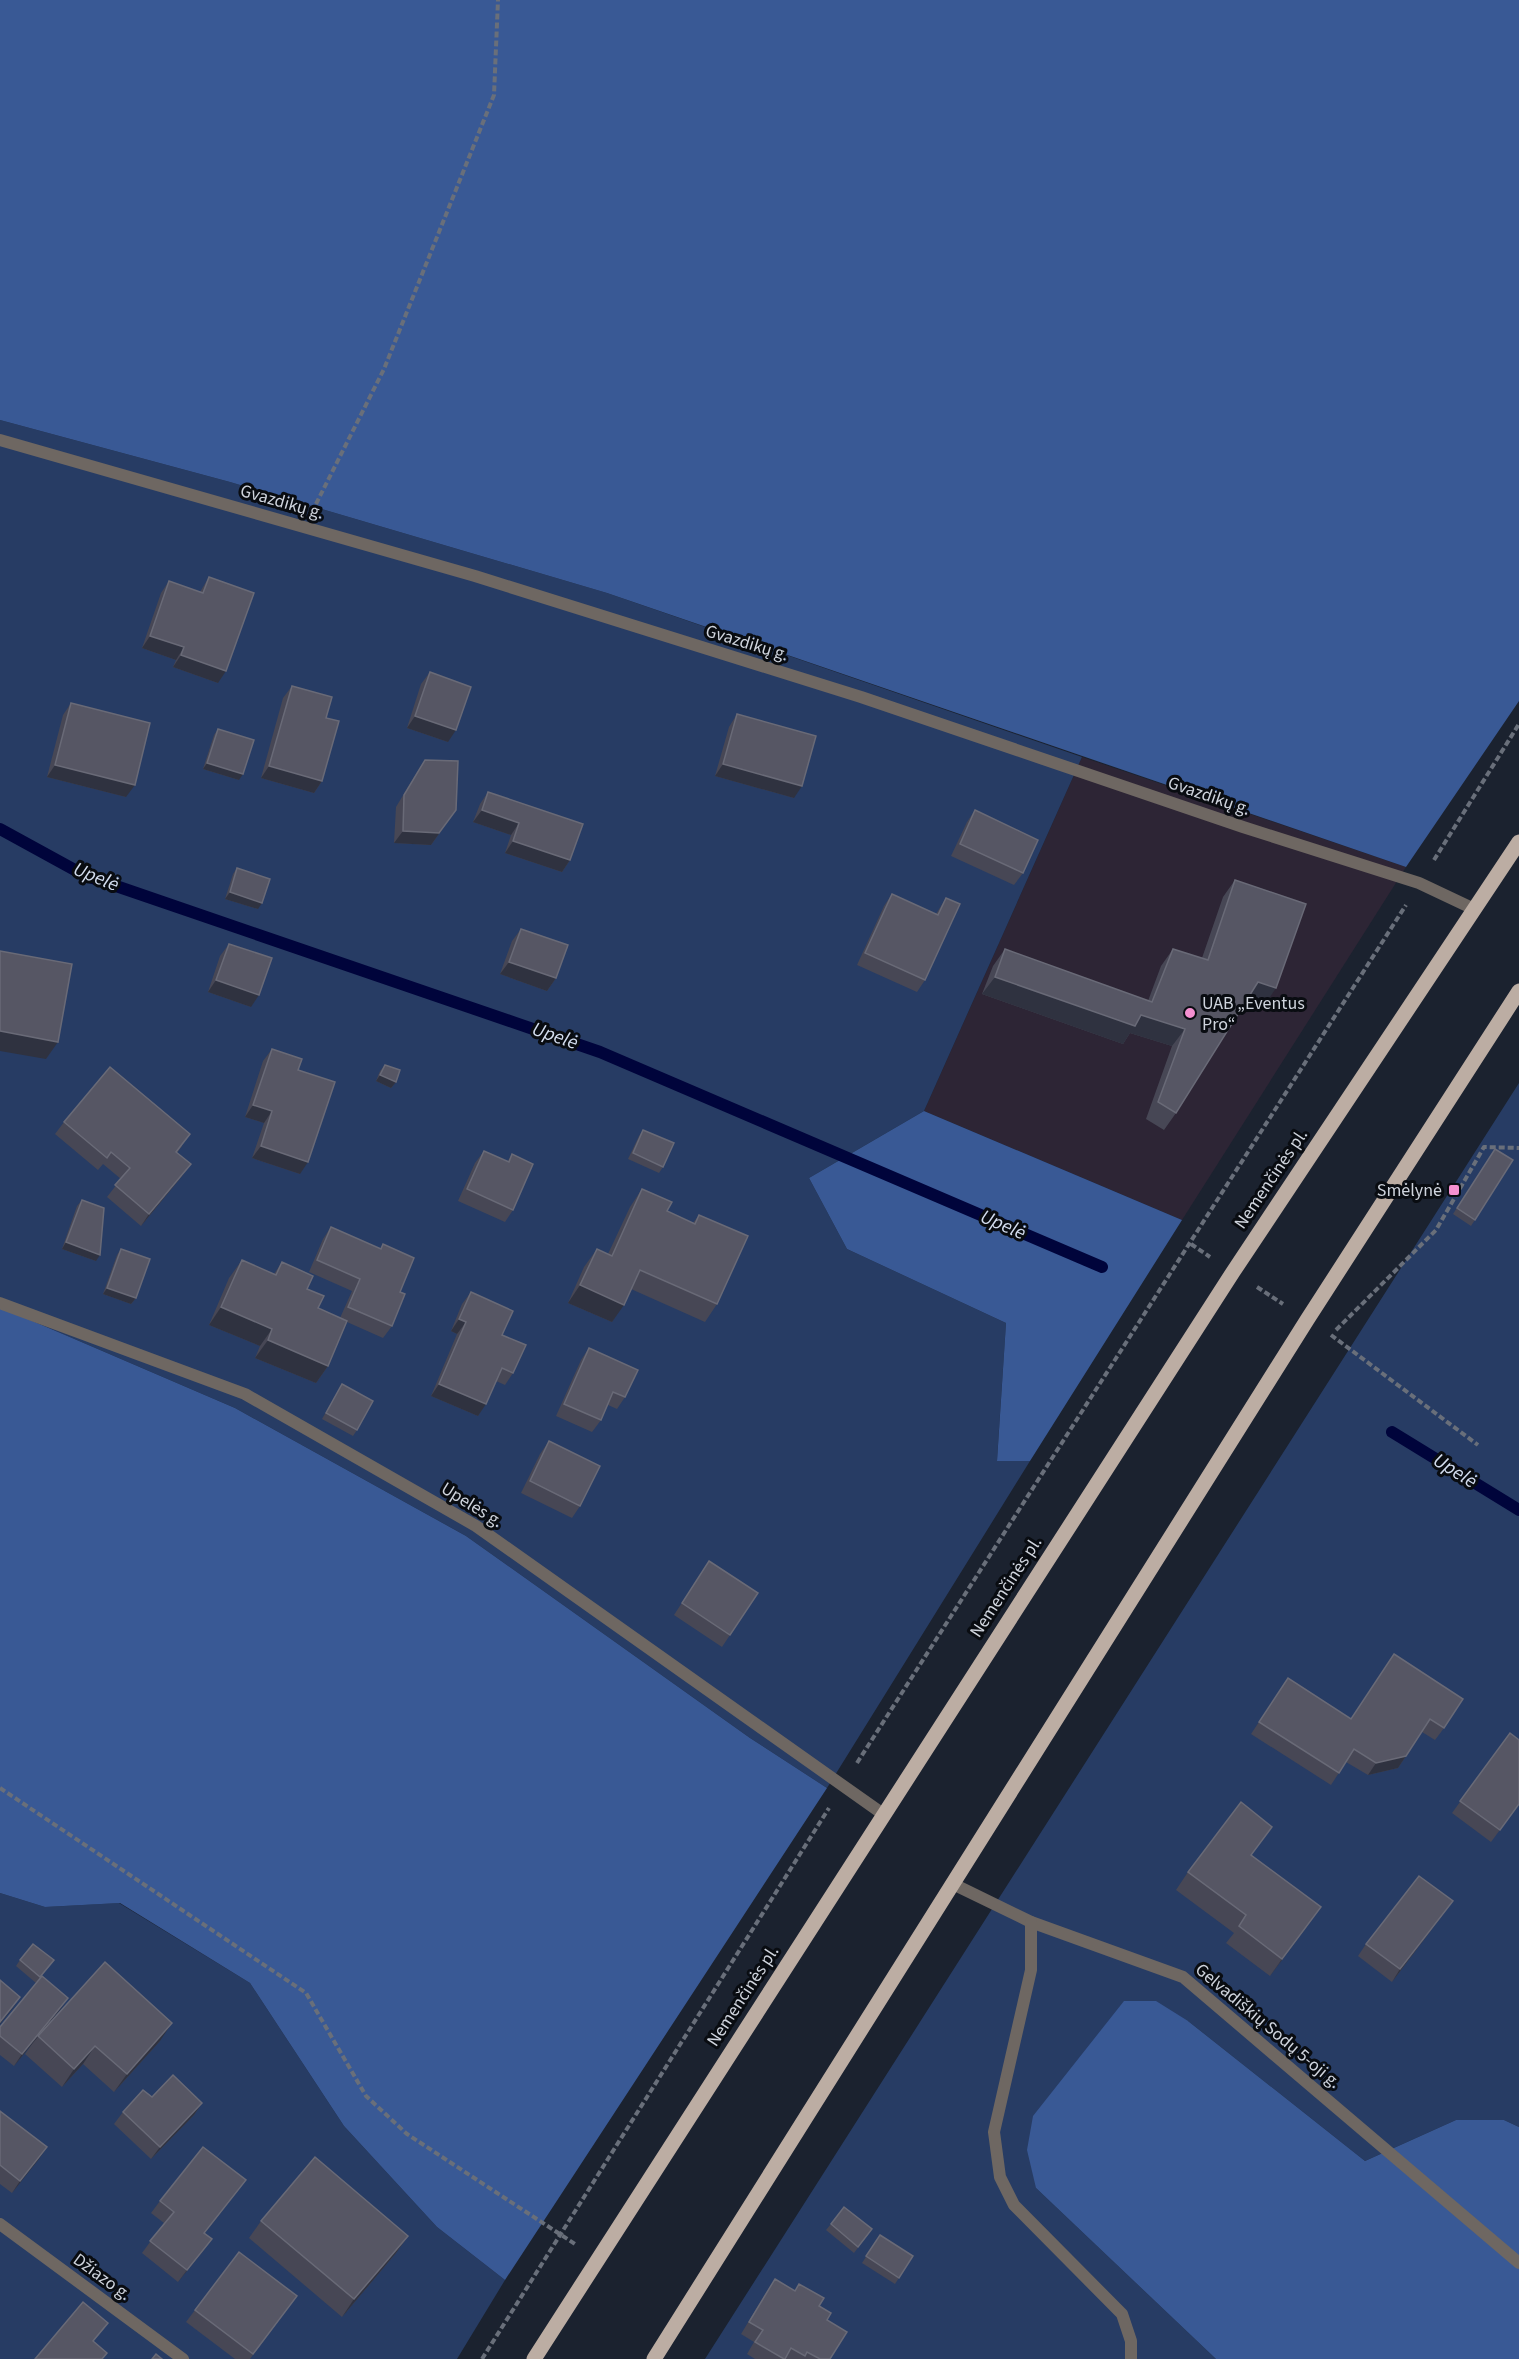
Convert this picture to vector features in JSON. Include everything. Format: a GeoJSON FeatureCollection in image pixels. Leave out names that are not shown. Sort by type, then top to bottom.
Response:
{"type":"FeatureCollection","features":[{"type":"Feature","properties":{"kind":"main road","name":"Nemenčinės pl."},"geometry":{"type":"LineString","coordinates":[[534,2359],[1233,1272],[1519,842]]}},
{"type":"Feature","properties":{"kind":"main road"},"geometry":{"type":"LineString","coordinates":[[654,2359],[1294,1340],[1519,991]]}},
{"type":"Feature","properties":{"kind":"street","name":"Gvazdikų g."},"geometry":{"type":"LineString","coordinates":[[0,440],[497,583],[861,697],[1419,884],[1474,909]]}},
{"type":"Feature","properties":{"kind":"street","name":"Upelės g."},"geometry":{"type":"LineString","coordinates":[[0,1303],[245,1394],[456,1514],[883,1814]]}},
{"type":"Feature","properties":{"kind":"street","name":"Gelvadiškių Sodų 5-oji g."},"geometry":{"type":"LineString","coordinates":[[953,1884],[1031,1922],[1183,1977],[1519,2263]]}},
{"type":"Feature","properties":{"kind":"street"},"geometry":{"type":"LineString","coordinates":[[1031,1922],[1031,1970],[994,2132],[1000,2177],[1014,2205],[1122,2314],[1131,2341],[1131,2359]]}},
{"type":"Feature","properties":{"kind":"street","name":"Džiazo g."},"geometry":{"type":"LineString","coordinates":[[0,2224],[183,2359]]}},
{"type":"Feature","properties":{"kind":"path"},"geometry":{"type":"LineString","coordinates":[[315,507],[384,369],[494,95],[498,0]]}},
{"type":"Feature","properties":{"kind":"path"},"geometry":{"type":"LineString","coordinates":[[482,2359],[1519,724]]}},
{"type":"Feature","properties":{"kind":"path"},"geometry":{"type":"LineString","coordinates":[[1331,1335],[1478,1445]]}},
{"type":"Feature","properties":{"kind":"path"},"geometry":{"type":"LineString","coordinates":[[0,1788],[306,1993],[366,2096],[407,2134],[598,2259]]}},
{"type":"Feature","properties":{"kind":"shaded area"},"geometry":{"type":"Polygon","coordinates":[[[0,0],[1519,0],[1519,701],[1406,867],[607,593],[230,482],[0,420],[0,0]]]}},
{"type":"Feature","properties":{"kind":"shaded area"},"geometry":{"type":"Polygon","coordinates":[[[0,420],[230,482],[607,593],[1082,757],[924,1111],[809,1178],[847,1249],[1006,1323],[997,1460],[1030,1461],[827,1788],[750,1738],[466,1536],[235,1408],[0,1307],[0,420]]]}},
{"type":"Feature","properties":{"kind":"shaded area"},"geometry":{"type":"Polygon","coordinates":[[[1082,757],[1406,867],[1182,1220],[924,1111],[1082,757]]]}},
{"type":"Feature","properties":{"kind":"shaded area"},"geometry":{"type":"Polygon","coordinates":[[[1519,1083],[1519,2127],[1504,2120],[1456,2120],[1365,2161],[1188,2021],[1036,2188],[1216,2359],[705,2359],[1519,1083]]]}},
{"type":"Feature","properties":{"kind":"shaded area"},"geometry":{"type":"Polygon","coordinates":[[[924,1111],[1182,1220],[1030,1461],[997,1461],[1006,1323],[847,1249],[809,1178],[924,1111]]]}},
{"type":"Feature","properties":{"kind":"shaded area"},"geometry":{"type":"Polygon","coordinates":[[[0,1307],[235,1408],[466,1536],[750,1738],[827,1788],[505,2280],[437,2227],[344,2126],[250,1983],[120,1903],[45,1907],[0,1893],[0,1307]]]}},
{"type":"Feature","properties":{"kind":"shaded area"},"geometry":{"type":"Polygon","coordinates":[[[0,1893],[45,1907],[119,1903],[250,1983],[344,2126],[437,2227],[505,2280],[457,2359],[0,2359],[0,1893]]]}},
{"type":"Feature","properties":{"kind":"shaded area"},"geometry":{"type":"Polygon","coordinates":[[[1124,2001],[1156,2001],[1188,2021],[1365,2161],[1456,2120],[1504,2120],[1519,2127],[1519,2359],[1216,2359],[1036,2188],[1027,2150],[1033,2116],[1124,2001]]]}},
{"type":"Feature","properties":{"kind":"building"},"geometry":{"type":"Polygon","coordinates":[[[209,577],[254,593],[226,671],[181,655],[184,647],[150,636],[169,581],[203,593],[209,577]]]}},
{"type":"Feature","properties":{"kind":"building"},"geometry":{"type":"Polygon","coordinates":[[[430,672],[471,687],[456,730],[415,716],[430,672]]]}},
{"type":"Feature","properties":{"kind":"building"},"geometry":{"type":"Polygon","coordinates":[[[292,686],[332,697],[326,718],[339,721],[322,781],[269,766],[292,686]]]}},
{"type":"Feature","properties":{"kind":"building"},"geometry":{"type":"Polygon","coordinates":[[[71,703],[150,723],[135,785],[55,765],[71,703]]]}},
{"type":"Feature","properties":{"kind":"building"},"geometry":{"type":"Polygon","coordinates":[[[737,714],[816,736],[802,786],[723,764],[737,714]]]}},
{"type":"Feature","properties":{"kind":"building"},"geometry":{"type":"Polygon","coordinates":[[[218,729],[254,740],[243,774],[207,763],[218,729]]]}},
{"type":"Feature","properties":{"kind":"building"},"geometry":{"type":"Polygon","coordinates":[[[425,760],[458,761],[456,810],[439,833],[403,831],[404,795],[425,760]]]}},
{"type":"Feature","properties":{"kind":"building"},"geometry":{"type":"Polygon","coordinates":[[[488,792],[583,824],[570,860],[513,841],[519,823],[482,810],[488,792]]]}},
{"type":"Feature","properties":{"kind":"building"},"geometry":{"type":"Polygon","coordinates":[[[975,810],[1038,840],[1023,873],[960,844],[975,810]]]}},
{"type":"Feature","properties":{"kind":"building"},"geometry":{"type":"Polygon","coordinates":[[[237,868],[270,879],[262,903],[230,892],[237,868]]]}},
{"type":"Feature","properties":{"kind":"building","name":"UAB „Eventus Pro“"},"geometry":{"type":"Polygon","coordinates":[[[1235,880],[1306,904],[1276,988],[1258,982],[1176,1113],[1158,1102],[1185,1029],[1141,1015],[1135,1026],[995,977],[1005,949],[1152,1002],[1173,949],[1208,960],[1235,880]]]}},
{"type":"Feature","properties":{"kind":"building"},"geometry":{"type":"Polygon","coordinates":[[[892,894],[938,915],[946,898],[960,904],[925,980],[865,953],[892,894]]]}},
{"type":"Feature","properties":{"kind":"building"},"geometry":{"type":"Polygon","coordinates":[[[521,929],[568,945],[556,978],[509,962],[521,929]]]}},
{"type":"Feature","properties":{"kind":"building"},"geometry":{"type":"Polygon","coordinates":[[[229,944],[272,958],[259,995],[216,980],[229,944]]]}},
{"type":"Feature","properties":{"kind":"building"},"geometry":{"type":"Polygon","coordinates":[[[0,951],[72,964],[58,1042],[0,1031],[0,951]]]}},
{"type":"Feature","properties":{"kind":"building"},"geometry":{"type":"Polygon","coordinates":[[[272,1049],[302,1059],[298,1070],[335,1082],[308,1162],[261,1146],[272,1111],[253,1105],[272,1049]]]}},
{"type":"Feature","properties":{"kind":"building"},"geometry":{"type":"Polygon","coordinates":[[[385,1065],[400,1070],[396,1082],[380,1075],[385,1065]]]}},
{"type":"Feature","properties":{"kind":"building"},"geometry":{"type":"Polygon","coordinates":[[[110,1067],[190,1134],[176,1152],[191,1164],[149,1214],[115,1185],[130,1168],[111,1152],[107,1158],[64,1122],[110,1067]]]}},
{"type":"Feature","properties":{"kind":"building"},"geometry":{"type":"Polygon","coordinates":[[[643,1130],[674,1143],[663,1167],[633,1153],[643,1130]]]}},
{"type":"Feature","properties":{"kind":"building"},"geometry":{"type":"Polygon","coordinates":[[[1495,1149],[1513,1160],[1475,1220],[1457,1208],[1495,1149]]]}},
{"type":"Feature","properties":{"kind":"building"},"geometry":{"type":"Polygon","coordinates":[[[484,1151],[509,1162],[512,1154],[533,1164],[513,1210],[467,1189],[484,1151]]]}},
{"type":"Feature","properties":{"kind":"building"},"geometry":{"type":"Polygon","coordinates":[[[642,1189],[672,1202],[667,1211],[695,1224],[699,1215],[748,1236],[717,1304],[640,1270],[624,1305],[580,1285],[597,1249],[612,1256],[642,1189]]]}},
{"type":"Feature","properties":{"kind":"building"},"geometry":{"type":"Polygon","coordinates":[[[82,1200],[104,1208],[100,1255],[66,1242],[82,1200]]]}},
{"type":"Feature","properties":{"kind":"building"},"geometry":{"type":"Polygon","coordinates":[[[331,1227],[381,1249],[383,1244],[414,1258],[400,1292],[405,1294],[392,1326],[348,1307],[360,1279],[317,1260],[331,1227]]]}},
{"type":"Feature","properties":{"kind":"building"},"geometry":{"type":"Polygon","coordinates":[[[121,1249],[150,1259],[136,1298],[107,1288],[121,1249]]]}},
{"type":"Feature","properties":{"kind":"building"},"geometry":{"type":"Polygon","coordinates":[[[242,1260],[276,1275],[282,1262],[313,1276],[307,1289],[324,1296],[318,1308],[347,1321],[328,1366],[268,1340],[272,1329],[221,1307],[242,1260]]]}},
{"type":"Feature","properties":{"kind":"building"},"geometry":{"type":"Polygon","coordinates":[[[471,1292],[513,1311],[502,1335],[526,1345],[513,1373],[502,1368],[486,1404],[439,1384],[466,1322],[459,1319],[471,1292]]]}},
{"type":"Feature","properties":{"kind":"building"},"geometry":{"type":"Polygon","coordinates":[[[589,1348],[638,1370],[625,1397],[613,1392],[601,1420],[564,1404],[589,1348]]]}},
{"type":"Feature","properties":{"kind":"building"},"geometry":{"type":"Polygon","coordinates":[[[342,1384],[373,1401],[357,1430],[326,1413],[342,1384]]]}},
{"type":"Feature","properties":{"kind":"building"},"geometry":{"type":"Polygon","coordinates":[[[549,1441],[600,1466],[580,1506],[530,1481],[549,1441]]]}},
{"type":"Feature","properties":{"kind":"building"},"geometry":{"type":"Polygon","coordinates":[[[709,1561],[758,1593],[730,1635],[682,1603],[709,1561]]]}},
{"type":"Feature","properties":{"kind":"building"},"geometry":{"type":"Polygon","coordinates":[[[1394,1654],[1463,1699],[1444,1728],[1430,1719],[1406,1756],[1376,1763],[1354,1749],[1339,1773],[1259,1722],[1288,1678],[1351,1719],[1394,1654]]]}},
{"type":"Feature","properties":{"kind":"building"},"geometry":{"type":"Polygon","coordinates":[[[1510,1733],[1519,1740],[1519,1804],[1500,1830],[1460,1801],[1510,1733]]]}},
{"type":"Feature","properties":{"kind":"building"},"geometry":{"type":"Polygon","coordinates":[[[1241,1802],[1272,1827],[1251,1855],[1321,1907],[1282,1959],[1239,1926],[1246,1915],[1188,1872],[1241,1802]]]}},
{"type":"Feature","properties":{"kind":"building"},"geometry":{"type":"Polygon","coordinates":[[[1419,1876],[1453,1901],[1400,1969],[1366,1944],[1419,1876]]]}},
{"type":"Feature","properties":{"kind":"building"},"geometry":{"type":"Polygon","coordinates":[[[33,1944],[54,1960],[40,1977],[20,1960],[33,1944]]]}},
{"type":"Feature","properties":{"kind":"building"},"geometry":{"type":"Polygon","coordinates":[[[105,1962],[172,2023],[127,2074],[95,2046],[74,2069],[38,2036],[105,1962]]]}},
{"type":"Feature","properties":{"kind":"building"},"geometry":{"type":"Polygon","coordinates":[[[42,1976],[68,1998],[22,2054],[0,2036],[0,2027],[42,1976]]]}},
{"type":"Feature","properties":{"kind":"building"},"geometry":{"type":"Polygon","coordinates":[[[0,1980],[20,1997],[0,2022],[0,1980]]]}},
{"type":"Feature","properties":{"kind":"building"},"geometry":{"type":"Polygon","coordinates":[[[173,2075],[202,2103],[160,2147],[123,2112],[143,2090],[152,2097],[173,2075]]]}},
{"type":"Feature","properties":{"kind":"building"},"geometry":{"type":"Polygon","coordinates":[[[0,2111],[47,2147],[20,2181],[0,2165],[0,2111]]]}},
{"type":"Feature","properties":{"kind":"building"},"geometry":{"type":"Polygon","coordinates":[[[203,2147],[246,2180],[204,2233],[212,2239],[187,2270],[150,2241],[174,2212],[160,2201],[203,2147]]]}},
{"type":"Feature","properties":{"kind":"building"},"geometry":{"type":"Polygon","coordinates":[[[315,2157],[408,2236],[354,2299],[261,2221],[315,2157]]]}},
{"type":"Feature","properties":{"kind":"building"},"geometry":{"type":"Polygon","coordinates":[[[844,2207],[872,2229],[858,2247],[831,2224],[844,2207]]]}},
{"type":"Feature","properties":{"kind":"building"},"geometry":{"type":"Polygon","coordinates":[[[880,2235],[913,2256],[899,2278],[866,2256],[880,2235]]]}},
{"type":"Feature","properties":{"kind":"building"},"geometry":{"type":"Polygon","coordinates":[[[239,2252],[297,2296],[253,2354],[195,2310],[239,2252]]]}},
{"type":"Feature","properties":{"kind":"building"},"geometry":{"type":"Polygon","coordinates":[[[775,2279],[795,2291],[799,2284],[824,2298],[819,2306],[831,2313],[827,2320],[847,2332],[830,2359],[820,2359],[807,2352],[805,2356],[791,2348],[784,2359],[755,2342],[763,2330],[749,2322],[775,2279]]]}},
{"type":"Feature","properties":{"kind":"building"},"geometry":{"type":"Polygon","coordinates":[[[83,2302],[108,2323],[93,2341],[107,2353],[102,2359],[35,2359],[83,2302]]]}},
{"type":"Feature","properties":{"kind":"building"},"geometry":{"type":"Polygon","coordinates":[[[156,2354],[162,2359],[152,2359],[156,2354]]]}},
{"type":"Feature","properties":{"kind":"waterway","name":"Upelė"},"geometry":{"type":"LineString","coordinates":[[0,829],[84,875],[600,1052],[1102,1267]]}},
{"type":"Feature","properties":{"kind":"waterway","name":"Upelė"},"geometry":{"type":"LineString","coordinates":[[1392,1432],[1519,1510]]}},
{"type":"Feature","properties":{"kind":"place","name":"UAB „Eventus Pro“"},"geometry":{"type":"Point","coordinates":[1190,1013]}},
{"type":"Feature","properties":{"kind":"place","name":"Smėlynė"},"geometry":{"type":"Point","coordinates":[1454,1190]}}]}
